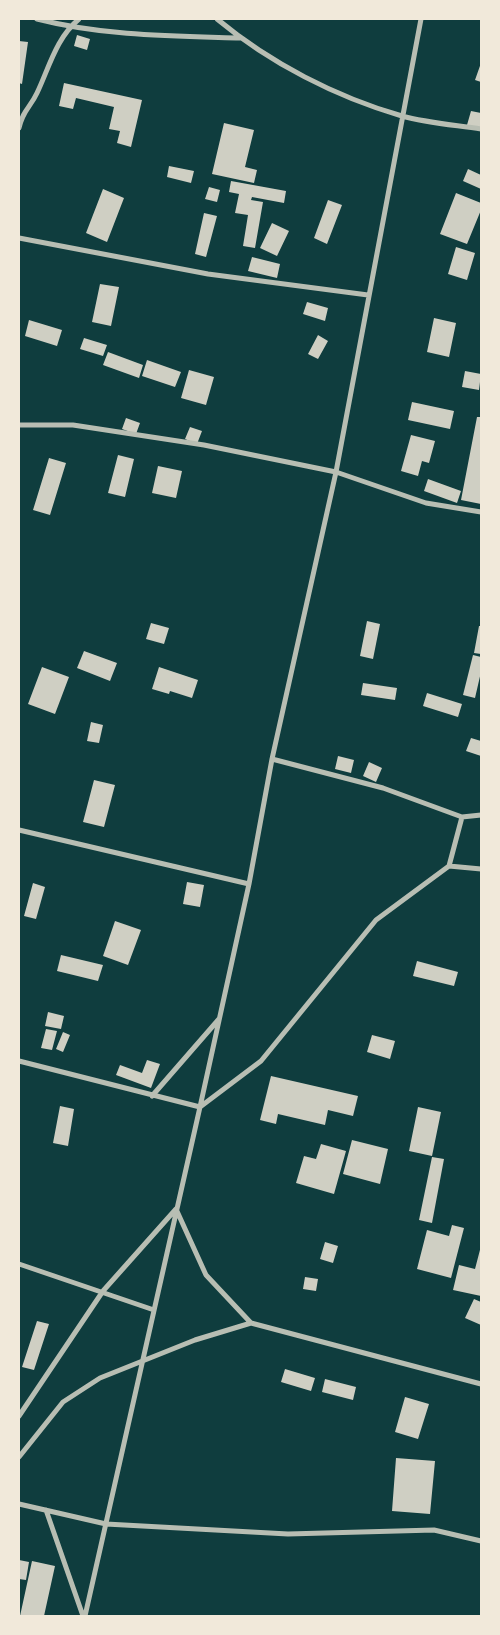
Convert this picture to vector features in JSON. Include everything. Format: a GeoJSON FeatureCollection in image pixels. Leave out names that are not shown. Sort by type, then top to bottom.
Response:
{"type":"FeatureCollection","features":[{"type":"Feature","properties":{"kind":"street"},"geometry":{"type":"LineString","coordinates":[[37,19],[69,27],[139,35],[240,38]]}},
{"type":"Feature","properties":{"kind":"street"},"geometry":{"type":"LineString","coordinates":[[19,128],[20,114],[36,95],[51,58],[69,27],[79,19]]}},
{"type":"Feature","properties":{"kind":"street"},"geometry":{"type":"LineString","coordinates":[[217,19],[240,38],[296,73],[403,116],[481,129]]}},
{"type":"Feature","properties":{"kind":"street"},"geometry":{"type":"LineString","coordinates":[[84,1616],[249,884],[272,759],[336,472],[421,19]]}},
{"type":"Feature","properties":{"kind":"street"},"geometry":{"type":"LineString","coordinates":[[19,238],[208,274],[368,295]]}},
{"type":"Feature","properties":{"kind":"street"},"geometry":{"type":"LineString","coordinates":[[19,425],[73,425],[204,446],[336,472],[426,503],[481,512]]}},
{"type":"Feature","properties":{"kind":"street"},"geometry":{"type":"LineString","coordinates":[[272,759],[383,788],[462,817],[481,815]]}},
{"type":"Feature","properties":{"kind":"street"},"geometry":{"type":"LineString","coordinates":[[19,1061],[152,1096],[200,1106],[261,1061],[376,920],[449,866],[462,817]]}},
{"type":"Feature","properties":{"kind":"street"},"geometry":{"type":"LineString","coordinates":[[19,830],[249,884]]}},
{"type":"Feature","properties":{"kind":"street"},"geometry":{"type":"LineString","coordinates":[[449,866],[481,869]]}},
{"type":"Feature","properties":{"kind":"street"},"geometry":{"type":"LineString","coordinates":[[152,1096],[219,1019]]}},
{"type":"Feature","properties":{"kind":"street"},"geometry":{"type":"LineString","coordinates":[[19,1416],[103,1291],[176,1209]]}},
{"type":"Feature","properties":{"kind":"street"},"geometry":{"type":"LineString","coordinates":[[176,1209],[206,1275],[251,1323]]}},
{"type":"Feature","properties":{"kind":"street"},"geometry":{"type":"LineString","coordinates":[[19,1264],[103,1291],[154,1310]]}},
{"type":"Feature","properties":{"kind":"street"},"geometry":{"type":"LineString","coordinates":[[19,1457],[63,1402],[100,1378],[195,1340],[251,1323],[481,1384]]}},
{"type":"Feature","properties":{"kind":"street"},"geometry":{"type":"LineString","coordinates":[[19,1504],[106,1524],[288,1534],[434,1530],[481,1541]]}},
{"type":"Feature","properties":{"kind":"street"},"geometry":{"type":"LineString","coordinates":[[46,1510],[84,1616]]}},
{"type":"Feature","properties":{"kind":"building"},"geometry":{"type":"Polygon","coordinates":[[[77,35],[90,39],[87,50],[74,46],[77,35]]]}},
{"type":"Feature","properties":{"kind":"building"},"geometry":{"type":"Polygon","coordinates":[[[19,41],[28,42],[22,84],[19,83],[19,41]]]}},
{"type":"Feature","properties":{"kind":"building"},"geometry":{"type":"Polygon","coordinates":[[[481,63],[481,82],[475,80],[481,63]]]}},
{"type":"Feature","properties":{"kind":"building"},"geometry":{"type":"Polygon","coordinates":[[[64,83],[142,100],[131,147],[117,143],[120,131],[109,129],[114,107],[76,98],[73,109],[59,106],[64,83]]]}},
{"type":"Feature","properties":{"kind":"building"},"geometry":{"type":"Polygon","coordinates":[[[471,111],[481,113],[481,129],[467,125],[471,111]]]}},
{"type":"Feature","properties":{"kind":"building"},"geometry":{"type":"Polygon","coordinates":[[[224,123],[254,130],[245,167],[257,170],[254,183],[212,174],[224,123]]]}},
{"type":"Feature","properties":{"kind":"building"},"geometry":{"type":"Polygon","coordinates":[[[169,166],[194,171],[191,183],[167,177],[169,166]]]}},
{"type":"Feature","properties":{"kind":"building"},"geometry":{"type":"Polygon","coordinates":[[[468,169],[481,175],[481,189],[463,181],[468,169]]]}},
{"type":"Feature","properties":{"kind":"building"},"geometry":{"type":"Polygon","coordinates":[[[231,181],[286,191],[284,203],[252,197],[251,200],[263,202],[255,248],[243,246],[248,215],[235,213],[239,194],[229,192],[231,181]]]}},
{"type":"Feature","properties":{"kind":"building"},"geometry":{"type":"Polygon","coordinates":[[[209,187],[220,190],[217,202],[205,199],[209,187]]]}},
{"type":"Feature","properties":{"kind":"building"},"geometry":{"type":"Polygon","coordinates":[[[103,189],[124,198],[107,242],[86,233],[103,189]]]}},
{"type":"Feature","properties":{"kind":"building"},"geometry":{"type":"Polygon","coordinates":[[[456,193],[481,203],[481,210],[467,244],[440,234],[456,193]]]}},
{"type":"Feature","properties":{"kind":"building"},"geometry":{"type":"Polygon","coordinates":[[[328,200],[342,205],[327,244],[314,238],[328,200]]]}},
{"type":"Feature","properties":{"kind":"building"},"geometry":{"type":"Polygon","coordinates":[[[204,213],[217,216],[206,257],[195,254],[204,213]]]}},
{"type":"Feature","properties":{"kind":"building"},"geometry":{"type":"Polygon","coordinates":[[[272,223],[289,231],[277,256],[260,248],[272,223]]]}},
{"type":"Feature","properties":{"kind":"building"},"geometry":{"type":"Polygon","coordinates":[[[456,247],[475,253],[467,280],[448,274],[456,247]]]}},
{"type":"Feature","properties":{"kind":"building"},"geometry":{"type":"Polygon","coordinates":[[[252,257],[280,264],[277,278],[248,271],[252,257]]]}},
{"type":"Feature","properties":{"kind":"building"},"geometry":{"type":"Polygon","coordinates":[[[100,284],[119,287],[111,326],[92,322],[100,284]]]}},
{"type":"Feature","properties":{"kind":"building"},"geometry":{"type":"Polygon","coordinates":[[[307,302],[328,308],[325,321],[303,314],[307,302]]]}},
{"type":"Feature","properties":{"kind":"building"},"geometry":{"type":"Polygon","coordinates":[[[434,318],[456,323],[449,357],[427,352],[434,318]]]}},
{"type":"Feature","properties":{"kind":"building"},"geometry":{"type":"Polygon","coordinates":[[[29,320],[62,330],[57,346],[25,336],[29,320]]]}},
{"type":"Feature","properties":{"kind":"building"},"geometry":{"type":"Polygon","coordinates":[[[318,335],[328,341],[318,359],[308,354],[318,335]]]}},
{"type":"Feature","properties":{"kind":"building"},"geometry":{"type":"Polygon","coordinates":[[[84,338],[107,345],[103,356],[80,349],[84,338]]]}},
{"type":"Feature","properties":{"kind":"building"},"geometry":{"type":"Polygon","coordinates":[[[108,352],[143,365],[139,378],[103,365],[108,352]]]}},
{"type":"Feature","properties":{"kind":"building"},"geometry":{"type":"Polygon","coordinates":[[[147,360],[181,372],[175,387],[142,376],[147,360]]]}},
{"type":"Feature","properties":{"kind":"building"},"geometry":{"type":"Polygon","coordinates":[[[189,370],[214,377],[206,405],[181,398],[189,370]]]}},
{"type":"Feature","properties":{"kind":"building"},"geometry":{"type":"Polygon","coordinates":[[[465,371],[481,374],[479,390],[462,387],[465,371]]]}},
{"type":"Feature","properties":{"kind":"building"},"geometry":{"type":"Polygon","coordinates":[[[412,402],[454,411],[450,429],[408,420],[412,402]]]}},
{"type":"Feature","properties":{"kind":"building"},"geometry":{"type":"Polygon","coordinates":[[[477,417],[481,417],[481,504],[461,500],[477,417]]]}},
{"type":"Feature","properties":{"kind":"building"},"geometry":{"type":"Polygon","coordinates":[[[126,418],[140,423],[136,434],[122,429],[126,418]]]}},
{"type":"Feature","properties":{"kind":"building"},"geometry":{"type":"Polygon","coordinates":[[[190,427],[202,431],[197,444],[185,439],[190,427]]]}},
{"type":"Feature","properties":{"kind":"building"},"geometry":{"type":"Polygon","coordinates":[[[411,435],[435,441],[429,463],[422,461],[418,476],[401,471],[411,435]]]}},
{"type":"Feature","properties":{"kind":"building"},"geometry":{"type":"Polygon","coordinates":[[[118,455],[134,459],[125,497],[108,493],[118,455]]]}},
{"type":"Feature","properties":{"kind":"building"},"geometry":{"type":"Polygon","coordinates":[[[49,458],[66,463],[50,515],[33,510],[49,458]]]}},
{"type":"Feature","properties":{"kind":"building"},"geometry":{"type":"Polygon","coordinates":[[[158,466],[182,471],[176,498],[152,493],[158,466]]]}},
{"type":"Feature","properties":{"kind":"building"},"geometry":{"type":"Polygon","coordinates":[[[428,479],[461,491],[457,503],[424,491],[428,479]]]}},
{"type":"Feature","properties":{"kind":"building"},"geometry":{"type":"Polygon","coordinates":[[[367,621],[380,624],[373,659],[360,656],[367,621]]]}},
{"type":"Feature","properties":{"kind":"building"},"geometry":{"type":"Polygon","coordinates":[[[151,623],[169,628],[164,644],[146,639],[151,623]]]}},
{"type":"Feature","properties":{"kind":"building"},"geometry":{"type":"Polygon","coordinates":[[[479,626],[481,626],[481,654],[474,653],[479,626]]]}},
{"type":"Feature","properties":{"kind":"building"},"geometry":{"type":"Polygon","coordinates":[[[84,651],[117,663],[110,681],[77,668],[84,651]]]}},
{"type":"Feature","properties":{"kind":"building"},"geometry":{"type":"Polygon","coordinates":[[[473,655],[481,657],[481,672],[475,698],[463,695],[473,655]]]}},
{"type":"Feature","properties":{"kind":"building"},"geometry":{"type":"Polygon","coordinates":[[[42,667],[69,677],[55,714],[28,704],[42,667]]]}},
{"type":"Feature","properties":{"kind":"building"},"geometry":{"type":"Polygon","coordinates":[[[159,667],[198,680],[192,698],[170,691],[169,694],[152,689],[159,667]]]}},
{"type":"Feature","properties":{"kind":"building"},"geometry":{"type":"Polygon","coordinates":[[[363,683],[397,688],[395,700],[361,695],[363,683]]]}},
{"type":"Feature","properties":{"kind":"building"},"geometry":{"type":"Polygon","coordinates":[[[427,693],[462,704],[458,717],[423,706],[427,693]]]}},
{"type":"Feature","properties":{"kind":"building"},"geometry":{"type":"Polygon","coordinates":[[[91,722],[103,725],[99,743],[87,741],[91,722]]]}},
{"type":"Feature","properties":{"kind":"building"},"geometry":{"type":"Polygon","coordinates":[[[471,738],[481,741],[481,756],[466,751],[471,738]]]}},
{"type":"Feature","properties":{"kind":"building"},"geometry":{"type":"Polygon","coordinates":[[[338,756],[354,760],[351,773],[335,769],[338,756]]]}},
{"type":"Feature","properties":{"kind":"building"},"geometry":{"type":"Polygon","coordinates":[[[369,762],[382,768],[376,782],[363,776],[369,762]]]}},
{"type":"Feature","properties":{"kind":"building"},"geometry":{"type":"Polygon","coordinates":[[[94,780],[115,785],[104,827],[83,822],[94,780]]]}},
{"type":"Feature","properties":{"kind":"building"},"geometry":{"type":"Polygon","coordinates":[[[187,882],[204,885],[200,907],[183,904],[187,882]]]}},
{"type":"Feature","properties":{"kind":"building"},"geometry":{"type":"Polygon","coordinates":[[[33,883],[45,887],[36,919],[24,916],[33,883]]]}},
{"type":"Feature","properties":{"kind":"building"},"geometry":{"type":"Polygon","coordinates":[[[115,921],[141,930],[128,965],[103,956],[115,921]]]}},
{"type":"Feature","properties":{"kind":"building"},"geometry":{"type":"Polygon","coordinates":[[[61,955],[103,965],[98,981],[57,971],[61,955]]]}},
{"type":"Feature","properties":{"kind":"building"},"geometry":{"type":"Polygon","coordinates":[[[417,961],[458,972],[454,986],[413,976],[417,961]]]}},
{"type":"Feature","properties":{"kind":"building"},"geometry":{"type":"Polygon","coordinates":[[[48,1012],[64,1016],[61,1029],[45,1026],[48,1012]]]}},
{"type":"Feature","properties":{"kind":"building"},"geometry":{"type":"Polygon","coordinates":[[[46,1029],[57,1031],[52,1050],[41,1048],[46,1029]]]}},
{"type":"Feature","properties":{"kind":"building"},"geometry":{"type":"Polygon","coordinates":[[[63,1032],[70,1035],[63,1052],[56,1049],[63,1032]]]}},
{"type":"Feature","properties":{"kind":"building"},"geometry":{"type":"Polygon","coordinates":[[[372,1035],[395,1041],[390,1059],[367,1052],[372,1035]]]}},
{"type":"Feature","properties":{"kind":"building"},"geometry":{"type":"Polygon","coordinates":[[[147,1060],[160,1064],[151,1088],[116,1075],[120,1065],[142,1073],[147,1060]]]}},
{"type":"Feature","properties":{"kind":"building"},"geometry":{"type":"Polygon","coordinates":[[[271,1076],[358,1096],[353,1116],[328,1110],[325,1125],[278,1114],[276,1124],[260,1120],[271,1076]]]}},
{"type":"Feature","properties":{"kind":"building"},"geometry":{"type":"Polygon","coordinates":[[[60,1106],[74,1109],[68,1146],[53,1143],[60,1106]]]}},
{"type":"Feature","properties":{"kind":"building"},"geometry":{"type":"Polygon","coordinates":[[[418,1107],[441,1112],[432,1156],[409,1151],[418,1107]]]}},
{"type":"Feature","properties":{"kind":"building"},"geometry":{"type":"Polygon","coordinates":[[[352,1140],[388,1149],[380,1184],[343,1174],[352,1140]]]}},
{"type":"Feature","properties":{"kind":"building"},"geometry":{"type":"Polygon","coordinates":[[[321,1144],[346,1151],[334,1194],[296,1183],[304,1156],[316,1159],[321,1144]]]}},
{"type":"Feature","properties":{"kind":"building"},"geometry":{"type":"Polygon","coordinates":[[[432,1157],[444,1159],[432,1223],[419,1220],[432,1157]]]}},
{"type":"Feature","properties":{"kind":"building"},"geometry":{"type":"Polygon","coordinates":[[[452,1225],[464,1228],[451,1278],[417,1269],[427,1230],[449,1236],[452,1225]]]}},
{"type":"Feature","properties":{"kind":"building"},"geometry":{"type":"Polygon","coordinates":[[[325,1242],[338,1246],[333,1263],[320,1259],[325,1242]]]}},
{"type":"Feature","properties":{"kind":"building"},"geometry":{"type":"Polygon","coordinates":[[[481,1246],[481,1296],[453,1290],[459,1265],[475,1269],[481,1246]]]}},
{"type":"Feature","properties":{"kind":"building"},"geometry":{"type":"Polygon","coordinates":[[[305,1277],[318,1279],[316,1291],[303,1289],[305,1277]]]}},
{"type":"Feature","properties":{"kind":"building"},"geometry":{"type":"Polygon","coordinates":[[[474,1299],[481,1302],[481,1325],[465,1318],[474,1299]]]}},
{"type":"Feature","properties":{"kind":"building"},"geometry":{"type":"Polygon","coordinates":[[[37,1321],[49,1324],[34,1370],[22,1367],[37,1321]]]}},
{"type":"Feature","properties":{"kind":"building"},"geometry":{"type":"Polygon","coordinates":[[[285,1369],[315,1378],[311,1391],[281,1382],[285,1369]]]}},
{"type":"Feature","properties":{"kind":"building"},"geometry":{"type":"Polygon","coordinates":[[[325,1379],[356,1387],[353,1400],[322,1392],[325,1379]]]}},
{"type":"Feature","properties":{"kind":"building"},"geometry":{"type":"Polygon","coordinates":[[[405,1397],[429,1404],[418,1439],[395,1432],[405,1397]]]}},
{"type":"Feature","properties":{"kind":"building"},"geometry":{"type":"Polygon","coordinates":[[[396,1458],[435,1461],[430,1514],[392,1511],[396,1458]]]}},
{"type":"Feature","properties":{"kind":"building"},"geometry":{"type":"Polygon","coordinates":[[[19,1560],[29,1562],[26,1580],[19,1579],[19,1560]]]}},
{"type":"Feature","properties":{"kind":"building"},"geometry":{"type":"Polygon","coordinates":[[[32,1561],[55,1566],[44,1616],[20,1616],[32,1561]]]}}]}
